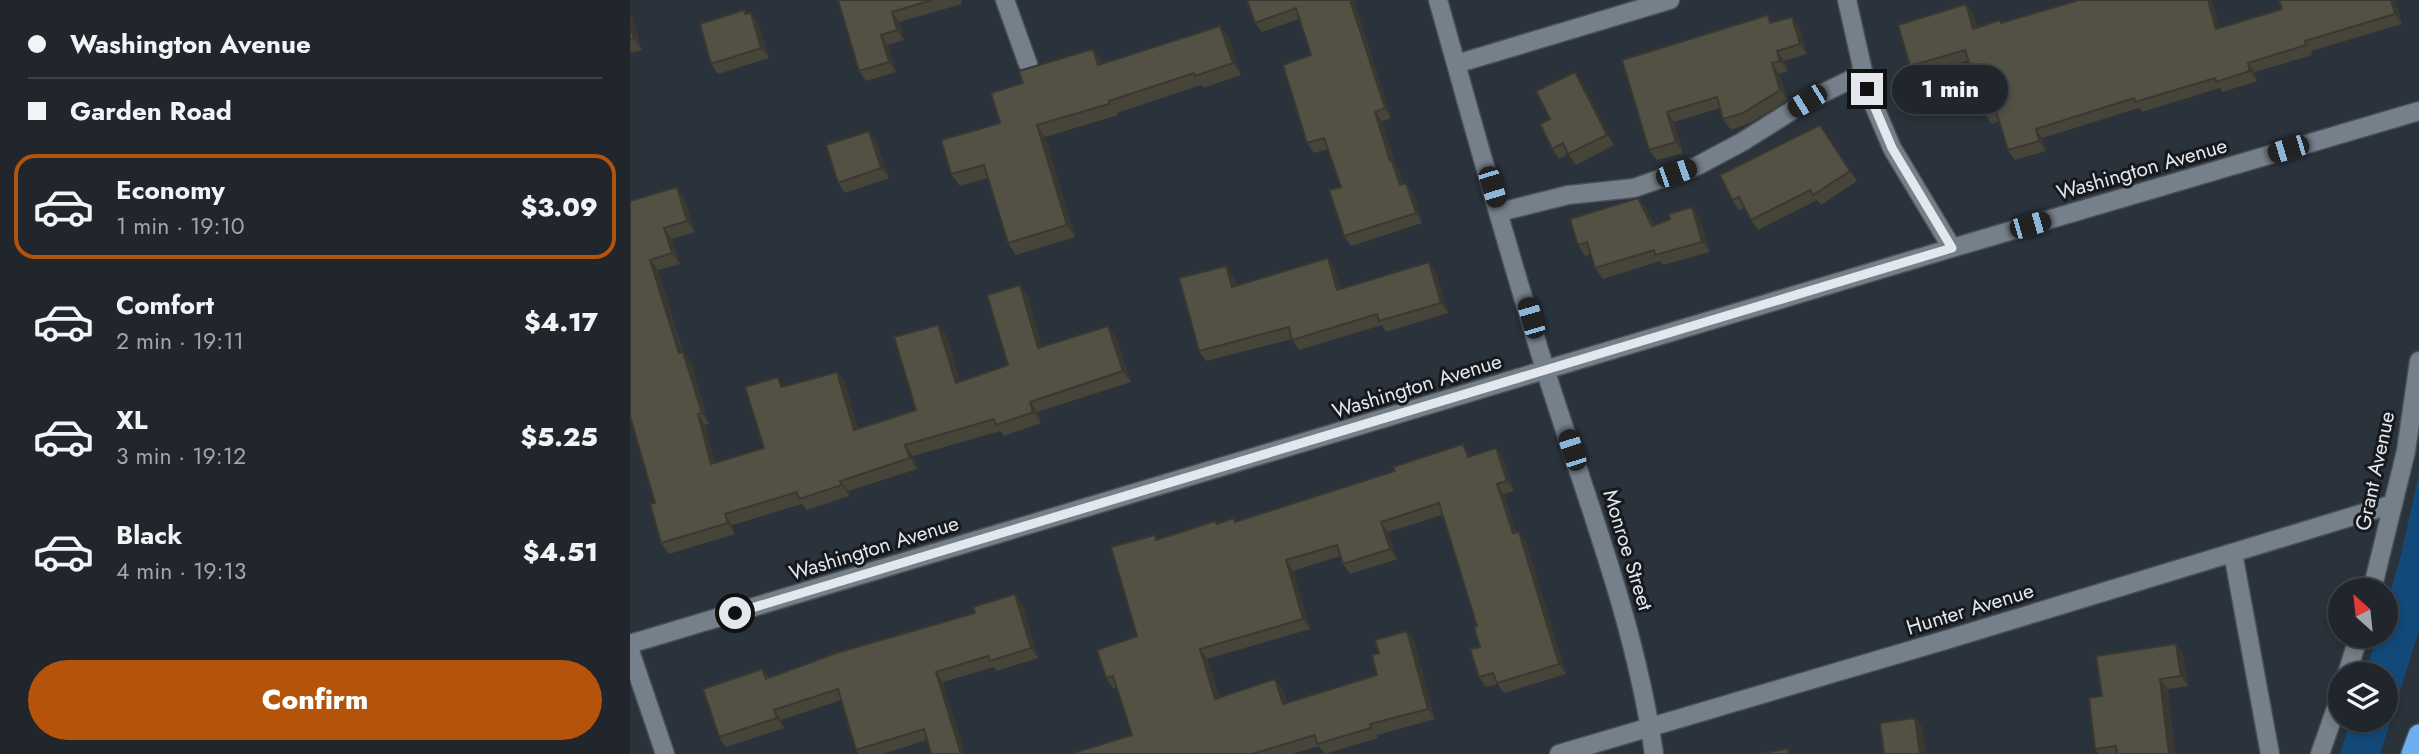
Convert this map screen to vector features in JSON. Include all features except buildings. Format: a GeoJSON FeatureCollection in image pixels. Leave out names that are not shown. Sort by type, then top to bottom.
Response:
{"type":"FeatureCollection","features":[{"type":"Feature","properties":{"kind":"highway"},"geometry":{"type":"LineString","coordinates":[[2412,754],[2419,735]]}},
{"type":"Feature","properties":{"kind":"street"},"geometry":{"type":"LineString","coordinates":[[1005,0],[1028,64]]}},
{"type":"Feature","properties":{"kind":"street","name":"Monroe Street"},"geometry":{"type":"LineString","coordinates":[[1438,0],[1546,371],[1608,555],[1645,693],[1654,754]]}},
{"type":"Feature","properties":{"kind":"street"},"geometry":{"type":"LineString","coordinates":[[1456,64],[1670,0]]}},
{"type":"Feature","properties":{"kind":"street"},"geometry":{"type":"LineString","coordinates":[[1847,0],[1867,89],[1892,148],[1952,248]]}},
{"type":"Feature","properties":{"kind":"street"},"geometry":{"type":"LineString","coordinates":[[1500,212],[1568,195],[1634,188],[1697,166],[1742,142],[1807,101],[1864,73]]}},
{"type":"Feature","properties":{"kind":"street","name":"Washington Avenue"},"geometry":{"type":"LineString","coordinates":[[630,645],[1952,248],[2419,111]]}},
{"type":"Feature","properties":{"kind":"street","name":"Grant Avenue"},"geometry":{"type":"LineString","coordinates":[[2375,578],[2406,451],[2419,361]]}},
{"type":"Feature","properties":{"kind":"street","name":"Hunter Avenue"},"geometry":{"type":"LineString","coordinates":[[1559,754],[2393,504]]}},
{"type":"Feature","properties":{"kind":"street"},"geometry":{"type":"LineString","coordinates":[[2233,553],[2270,754]]}},
{"type":"Feature","properties":{"kind":"street"},"geometry":{"type":"LineString","coordinates":[[630,651],[665,754]]}},
{"type":"Feature","properties":{"kind":"street"},"geometry":{"type":"LineString","coordinates":[[2320,754],[2328,731]]}},
{"type":"Feature","properties":{"kind":"shaded area"},"geometry":{"type":"Polygon","coordinates":[[[2419,474],[2419,631],[2398,697],[2398,662],[2369,662],[2373,648],[2398,648],[2398,578],[2394,578],[2419,474]]]}},
{"type":"Feature","properties":{"kind":"shaded area"},"geometry":{"type":"Polygon","coordinates":[[[2347,732],[2387,732],[2380,754],[2340,754],[2347,732]]]}},
{"type":"Feature","properties":{"kind":"route"},"geometry":{"type":"LineString","coordinates":[[735,613],[1952,248],[1892,148],[1867,89]]}}]}
